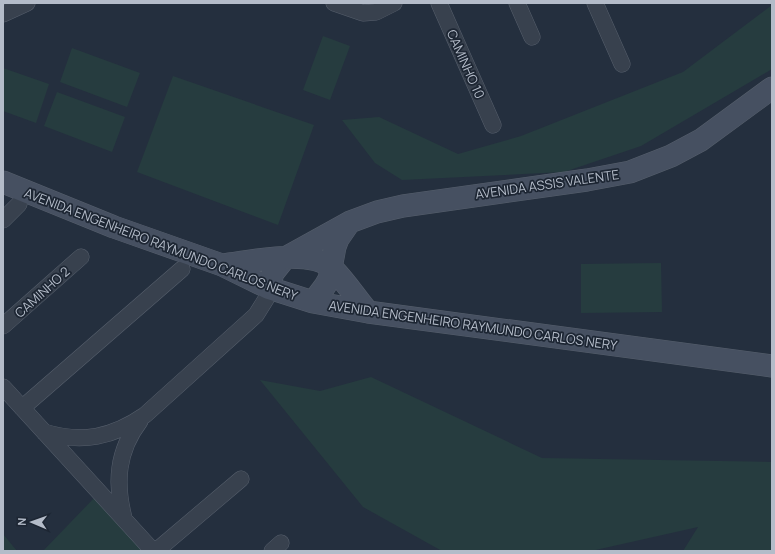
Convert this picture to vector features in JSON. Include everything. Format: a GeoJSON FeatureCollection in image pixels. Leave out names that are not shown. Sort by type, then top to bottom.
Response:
{"type":"FeatureCollection","features":[{"type":"Feature","properties":{"kind":"main road","name":"AVENIDA ASSIS VALENTE"},"geometry":{"type":"LineString","coordinates":[[222,265],[285,258],[350,222],[377,212],[403,206],[577,182],[630,172],[671,156],[701,140],[772,88]]}},
{"type":"Feature","properties":{"kind":"main road","name":"AVENIDA ENGENHEIRO RAYMUNDO CARLOS NERY"},"geometry":{"type":"LineString","coordinates":[[3,182],[114,227],[222,265],[269,288],[313,302],[368,312],[772,366]]}},
{"type":"Feature","properties":{"kind":"main road"},"geometry":{"type":"LineString","coordinates":[[313,302],[325,286],[332,268],[338,239],[350,222]]}},
{"type":"Feature","properties":{"kind":"main road"},"geometry":{"type":"LineString","coordinates":[[269,288],[273,273],[285,258],[308,259],[332,268],[368,312]]}},
{"type":"Feature","properties":{"kind":"street"},"geometry":{"type":"LineString","coordinates":[[3,14],[27,3]]}},
{"type":"Feature","properties":{"kind":"street"},"geometry":{"type":"LineString","coordinates":[[334,3],[363,13],[376,12],[394,3]]}},
{"type":"Feature","properties":{"kind":"street","name":"CAMINHO 10"},"geometry":{"type":"LineString","coordinates":[[439,3],[493,125]]}},
{"type":"Feature","properties":{"kind":"street"},"geometry":{"type":"LineString","coordinates":[[517,3],[532,37]]}},
{"type":"Feature","properties":{"kind":"street"},"geometry":{"type":"LineString","coordinates":[[595,3],[622,64]]}},
{"type":"Feature","properties":{"kind":"street"},"geometry":{"type":"LineString","coordinates":[[3,220],[19,204]]}},
{"type":"Feature","properties":{"kind":"street","name":"CAMINHO 2"},"geometry":{"type":"LineString","coordinates":[[3,326],[81,257]]}},
{"type":"Feature","properties":{"kind":"street"},"geometry":{"type":"LineString","coordinates":[[22,408],[182,269]]}},
{"type":"Feature","properties":{"kind":"street"},"geometry":{"type":"LineString","coordinates":[[44,432],[65,438],[100,436],[123,429],[145,415],[256,315],[266,299],[269,288]]}},
{"type":"Feature","properties":{"kind":"street"},"geometry":{"type":"LineString","coordinates":[[3,387],[153,551]]}},
{"type":"Feature","properties":{"kind":"street"},"geometry":{"type":"LineString","coordinates":[[125,520],[118,490],[120,465],[132,432],[145,415]]}},
{"type":"Feature","properties":{"kind":"street"},"geometry":{"type":"LineString","coordinates":[[156,551],[241,479]]}},
{"type":"Feature","properties":{"kind":"green space"},"geometry":{"type":"Polygon","coordinates":[[[772,5],[772,69],[641,146],[564,172],[402,180],[375,163],[342,120],[379,117],[458,154],[521,136],[683,72],[772,5]]]}},
{"type":"Feature","properties":{"kind":"green space"},"geometry":{"type":"Polygon","coordinates":[[[323,36],[350,46],[330,100],[303,90],[323,36]]]}},
{"type":"Feature","properties":{"kind":"green space"},"geometry":{"type":"Polygon","coordinates":[[[72,48],[140,73],[127,107],[60,82],[72,48]]]}},
{"type":"Feature","properties":{"kind":"green space"},"geometry":{"type":"Polygon","coordinates":[[[3,68],[49,84],[36,123],[3,111],[3,68]]]}},
{"type":"Feature","properties":{"kind":"green space"},"geometry":{"type":"Polygon","coordinates":[[[173,76],[314,125],[278,225],[137,172],[173,76]]]}},
{"type":"Feature","properties":{"kind":"green space"},"geometry":{"type":"Polygon","coordinates":[[[57,92],[125,117],[112,152],[44,126],[57,92]]]}},
{"type":"Feature","properties":{"kind":"green space"},"geometry":{"type":"Polygon","coordinates":[[[661,263],[662,312],[581,313],[581,264],[661,263]]]}},
{"type":"Feature","properties":{"kind":"green space"},"geometry":{"type":"Polygon","coordinates":[[[371,377],[542,458],[772,462],[772,551],[683,551],[698,527],[591,551],[442,551],[363,507],[260,380],[320,391],[371,377]]]}},
{"type":"Feature","properties":{"kind":"green space"},"geometry":{"type":"Polygon","coordinates":[[[96,496],[147,551],[43,551],[96,496]]]}},
{"type":"Feature","properties":{"kind":"green space"},"geometry":{"type":"Polygon","coordinates":[[[3,534],[17,551],[3,551],[3,534]]]}}]}
